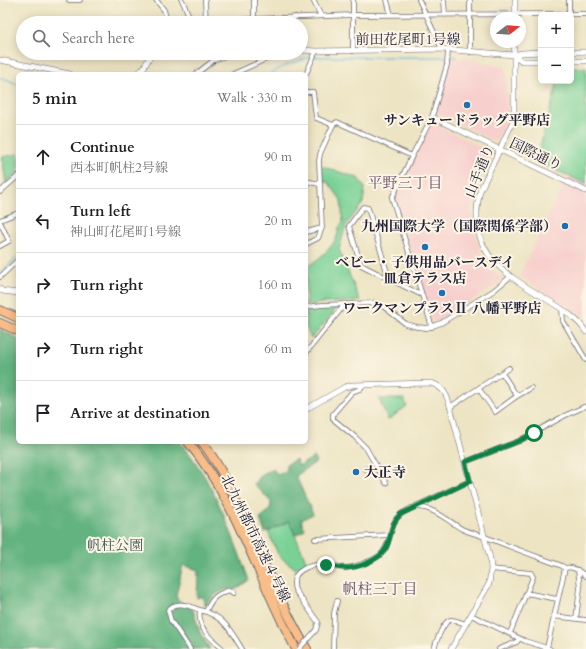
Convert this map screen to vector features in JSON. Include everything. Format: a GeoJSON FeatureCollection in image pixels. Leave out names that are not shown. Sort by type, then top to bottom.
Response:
{"type":"FeatureCollection","features":[{"type":"Feature","properties":{"kind":"highway"},"geometry":{"type":"LineString","coordinates":[[0,310],[16,317]]}},
{"type":"Feature","properties":{"kind":"highway"},"geometry":{"type":"LineString","coordinates":[[0,322],[16,330]]}},
{"type":"Feature","properties":{"kind":"highway","name":"北九州都市高速４号線"},"geometry":{"type":"LineString","coordinates":[[189,444],[205,465],[224,497],[296,649]]}},
{"type":"Feature","properties":{"kind":"highway","name":"北九州都市高速４号線"},"geometry":{"type":"LineString","coordinates":[[203,444],[223,474],[233,493],[278,596],[307,649]]}},
{"type":"Feature","properties":{"kind":"street"},"geometry":{"type":"LineString","coordinates":[[69,0],[80,0]]}},
{"type":"Feature","properties":{"kind":"street"},"geometry":{"type":"LineString","coordinates":[[156,0],[164,10],[166,16]]}},
{"type":"Feature","properties":{"kind":"street"},"geometry":{"type":"LineString","coordinates":[[182,0],[189,16]]}},
{"type":"Feature","properties":{"kind":"street"},"geometry":{"type":"LineString","coordinates":[[205,0],[206,16]]}},
{"type":"Feature","properties":{"kind":"street"},"geometry":{"type":"LineString","coordinates":[[254,0],[254,16]]}},
{"type":"Feature","properties":{"kind":"street"},"geometry":{"type":"LineString","coordinates":[[313,0],[321,16]]}},
{"type":"Feature","properties":{"kind":"street"},"geometry":{"type":"LineString","coordinates":[[353,0],[353,50]]}},
{"type":"Feature","properties":{"kind":"street"},"geometry":{"type":"LineString","coordinates":[[387,0],[391,15]]}},
{"type":"Feature","properties":{"kind":"street"},"geometry":{"type":"LineString","coordinates":[[419,0],[442,49]]}},
{"type":"Feature","properties":{"kind":"street"},"geometry":{"type":"LineString","coordinates":[[444,0],[445,15]]}},
{"type":"Feature","properties":{"kind":"street"},"geometry":{"type":"LineString","coordinates":[[470,0],[470,52]]}},
{"type":"Feature","properties":{"kind":"street"},"geometry":{"type":"LineString","coordinates":[[515,0],[515,12]]}},
{"type":"Feature","properties":{"kind":"street"},"geometry":{"type":"LineString","coordinates":[[568,0],[569,12]]}},
{"type":"Feature","properties":{"kind":"street"},"geometry":{"type":"LineString","coordinates":[[574,15],[586,14]]}},
{"type":"Feature","properties":{"kind":"street"},"geometry":{"type":"LineString","coordinates":[[308,17],[490,15]]}},
{"type":"Feature","properties":{"kind":"street"},"geometry":{"type":"LineString","coordinates":[[526,16],[538,16]]}},
{"type":"Feature","properties":{"kind":"street","name":"山手通り"},"geometry":{"type":"LineString","coordinates":[[514,48],[514,119],[480,191],[476,216],[482,242],[487,253],[510,277],[562,309],[579,322],[586,332]]}},
{"type":"Feature","properties":{"kind":"street","name":"前田花尾町1号線"},"geometry":{"type":"LineString","coordinates":[[308,53],[314,55],[353,50],[442,49],[448,54],[470,52],[514,55],[538,52]]}},
{"type":"Feature","properties":{"kind":"street"},"geometry":{"type":"LineString","coordinates":[[574,52],[586,52]]}},
{"type":"Feature","properties":{"kind":"street"},"geometry":{"type":"LineString","coordinates":[[432,327],[392,198],[432,117],[447,65],[448,54]]}},
{"type":"Feature","properties":{"kind":"street"},"geometry":{"type":"LineString","coordinates":[[307,72],[314,55]]}},
{"type":"Feature","properties":{"kind":"street","name":"前田花尾町1号線"},"geometry":{"type":"LineString","coordinates":[[514,55],[522,61],[538,61]]}},
{"type":"Feature","properties":{"kind":"street"},"geometry":{"type":"LineString","coordinates":[[0,60],[60,72]]}},
{"type":"Feature","properties":{"kind":"street"},"geometry":{"type":"LineString","coordinates":[[139,72],[148,60]]}},
{"type":"Feature","properties":{"kind":"street"},"geometry":{"type":"LineString","coordinates":[[199,72],[214,60]]}},
{"type":"Feature","properties":{"kind":"street"},"geometry":{"type":"LineString","coordinates":[[237,72],[264,60]]}},
{"type":"Feature","properties":{"kind":"street"},"geometry":{"type":"LineString","coordinates":[[574,61],[586,61]]}},
{"type":"Feature","properties":{"kind":"street"},"geometry":{"type":"LineString","coordinates":[[308,92],[313,92],[316,118],[333,125]]}},
{"type":"Feature","properties":{"kind":"street","name":"国際通り"},"geometry":{"type":"LineString","coordinates":[[432,117],[586,191]]}},
{"type":"Feature","properties":{"kind":"street"},"geometry":{"type":"LineString","coordinates":[[308,243],[318,238],[322,228],[318,161],[333,125],[337,122],[412,156]]}},
{"type":"Feature","properties":{"kind":"street"},"geometry":{"type":"LineString","coordinates":[[0,192],[16,178]]}},
{"type":"Feature","properties":{"kind":"street"},"geometry":{"type":"LineString","coordinates":[[308,181],[319,184]]}},
{"type":"Feature","properties":{"kind":"street"},"geometry":{"type":"LineString","coordinates":[[389,279],[368,208],[363,207],[349,226],[361,265],[389,279],[422,295]]}},
{"type":"Feature","properties":{"kind":"street"},"geometry":{"type":"LineString","coordinates":[[0,246],[9,241],[0,221],[16,214]]}},
{"type":"Feature","properties":{"kind":"street"},"geometry":{"type":"LineString","coordinates":[[308,232],[322,228]]}},
{"type":"Feature","properties":{"kind":"street"},"geometry":{"type":"LineString","coordinates":[[0,277],[16,262]]}},
{"type":"Feature","properties":{"kind":"street"},"geometry":{"type":"LineString","coordinates":[[308,307],[322,304],[375,303],[384,307],[406,324],[417,327],[432,327],[493,291],[510,277]]}},
{"type":"Feature","properties":{"kind":"street"},"geometry":{"type":"LineString","coordinates":[[0,289],[2,291],[16,293]]}},
{"type":"Feature","properties":{"kind":"street"},"geometry":{"type":"LineString","coordinates":[[308,350],[344,304]]}},
{"type":"Feature","properties":{"kind":"street"},"geometry":{"type":"LineString","coordinates":[[562,309],[563,321],[586,360]]}},
{"type":"Feature","properties":{"kind":"street"},"geometry":{"type":"LineString","coordinates":[[450,407],[509,368]]}},
{"type":"Feature","properties":{"kind":"street"},"geometry":{"type":"LineString","coordinates":[[502,373],[517,396]]}},
{"type":"Feature","properties":{"kind":"street"},"geometry":{"type":"LineString","coordinates":[[308,408],[345,387],[352,385],[431,382],[446,393],[492,569],[489,584],[451,649]]}},
{"type":"Feature","properties":{"kind":"street"},"geometry":{"type":"LineString","coordinates":[[363,385],[360,390],[352,392],[333,414],[333,419],[366,448],[386,483]]}},
{"type":"Feature","properties":{"kind":"street"},"geometry":{"type":"LineString","coordinates":[[479,389],[495,412],[531,388]]}},
{"type":"Feature","properties":{"kind":"street"},"geometry":{"type":"LineString","coordinates":[[465,462],[519,441],[564,416],[586,406]]}},
{"type":"Feature","properties":{"kind":"street"},"geometry":{"type":"LineString","coordinates":[[366,470],[378,469]]}},
{"type":"Feature","properties":{"kind":"street"},"geometry":{"type":"LineString","coordinates":[[299,649],[316,630],[318,622],[295,590],[293,584],[294,578],[297,574],[316,565],[344,568],[354,567],[375,559],[382,554],[386,548],[392,525],[396,518],[404,511],[470,481]]}},
{"type":"Feature","properties":{"kind":"street"},"geometry":{"type":"LineString","coordinates":[[415,507],[425,508],[441,515],[463,530],[565,568],[570,567],[578,570],[586,576]]}},
{"type":"Feature","properties":{"kind":"street"},"geometry":{"type":"LineString","coordinates":[[315,539],[389,535]]}},
{"type":"Feature","properties":{"kind":"street"},"geometry":{"type":"LineString","coordinates":[[471,615],[519,638],[549,648],[553,616],[565,568]]}},
{"type":"Feature","properties":{"kind":"street"},"geometry":{"type":"LineString","coordinates":[[492,569],[531,573],[533,577],[510,633]]}},
{"type":"Feature","properties":{"kind":"street"},"geometry":{"type":"LineString","coordinates":[[576,619],[580,588],[578,570]]}},
{"type":"Feature","properties":{"kind":"street"},"geometry":{"type":"LineString","coordinates":[[206,611],[210,602],[217,595],[230,590],[234,593]]}},
{"type":"Feature","properties":{"kind":"street"},"geometry":{"type":"LineString","coordinates":[[526,593],[557,599]]}},
{"type":"Feature","properties":{"kind":"street"},"geometry":{"type":"LineString","coordinates":[[333,649],[334,613],[337,601]]}},
{"type":"Feature","properties":{"kind":"street"},"geometry":{"type":"LineString","coordinates":[[190,649],[171,622],[168,610],[172,606],[181,604],[211,613],[222,620],[242,649]]}},
{"type":"Feature","properties":{"kind":"street"},"geometry":{"type":"LineString","coordinates":[[200,610],[199,617],[203,629],[208,637],[223,649]]}},
{"type":"Feature","properties":{"kind":"street"},"geometry":{"type":"LineString","coordinates":[[553,616],[586,620]]}},
{"type":"Feature","properties":{"kind":"street"},"geometry":{"type":"LineString","coordinates":[[434,649],[445,623],[450,620],[455,620],[466,624]]}},
{"type":"Feature","properties":{"kind":"street"},"geometry":{"type":"LineString","coordinates":[[500,649],[517,642],[519,638]]}},
{"type":"Feature","properties":{"kind":"shaded area"},"geometry":{"type":"Polygon","coordinates":[[[450,58],[467,58],[506,67],[508,117],[496,142],[437,113],[450,58]]]}},
{"type":"Feature","properties":{"kind":"shaded area","name":"九州国際大学（国際関係学部）"},"geometry":{"type":"Polygon","coordinates":[[[574,68],[586,68],[586,321],[576,312],[519,276],[568,176],[536,161],[557,84],[574,84],[574,68]]]}},
{"type":"Feature","properties":{"kind":"shaded area"},"geometry":{"type":"Polygon","coordinates":[[[432,123],[491,152],[473,194],[471,213],[475,235],[481,252],[488,266],[502,279],[495,286],[439,321],[433,323],[395,198],[432,123]]]}},
{"type":"Feature","properties":{"kind":"green space"},"geometry":{"type":"Polygon","coordinates":[[[574,68],[586,68],[586,184],[536,161],[557,84],[574,84],[574,68]]]}},
{"type":"Feature","properties":{"kind":"green space"},"geometry":{"type":"Polygon","coordinates":[[[16,154],[16,175],[6,183],[2,157],[16,154]]]}},
{"type":"Feature","properties":{"kind":"green space"},"geometry":{"type":"Polygon","coordinates":[[[321,166],[358,178],[365,188],[363,203],[346,225],[339,249],[360,301],[308,305],[308,266],[332,245],[338,234],[339,227],[343,223],[341,200],[329,183],[323,181],[321,166]]]}},
{"type":"Feature","properties":{"kind":"green space"},"geometry":{"type":"Polygon","coordinates":[[[326,307],[337,308],[311,339],[308,331],[308,311],[326,307]]]}},
{"type":"Feature","properties":{"kind":"green space","name":"帆柱公園"},"geometry":{"type":"Polygon","coordinates":[[[0,329],[16,338],[16,444],[182,444],[203,473],[212,490],[249,580],[235,590],[231,589],[218,593],[206,606],[202,596],[197,598],[198,570],[183,565],[176,595],[178,600],[193,610],[200,633],[210,649],[0,649],[0,329]]]}},
{"type":"Feature","properties":{"kind":"green space"},"geometry":{"type":"Polygon","coordinates":[[[379,399],[404,399],[407,406],[388,420],[379,399]]]}},
{"type":"Feature","properties":{"kind":"green space"},"geometry":{"type":"Polygon","coordinates":[[[314,457],[316,462],[296,476],[313,514],[301,520],[305,530],[295,535],[289,521],[265,533],[260,519],[270,509],[271,502],[254,484],[262,474],[273,469],[278,475],[287,470],[286,465],[296,459],[299,466],[314,457]]]}},
{"type":"Feature","properties":{"kind":"green space"},"geometry":{"type":"Polygon","coordinates":[[[289,521],[307,563],[296,569],[279,556],[268,532],[289,521]]]}},
{"type":"Feature","properties":{"kind":"waterway"},"geometry":{"type":"LineString","coordinates":[[308,58],[457,57]]}},
{"type":"Feature","properties":{"kind":"waterway"},"geometry":{"type":"LineString","coordinates":[[274,72],[284,66],[301,60]]}},
{"type":"Feature","properties":{"kind":"waterway"},"geometry":{"type":"LineString","coordinates":[[0,78],[10,80],[16,84]]}},
{"type":"Feature","properties":{"kind":"waterway"},"geometry":{"type":"LineString","coordinates":[[0,273],[16,259]]}},
{"type":"Feature","properties":{"kind":"place","name":"サンキュードラッグ平野店"},"geometry":{"type":"Point","coordinates":[467,105]}},
{"type":"Feature","properties":{"kind":"place","name":"九州国際大学（国際関係学部）"},"geometry":{"type":"Point","coordinates":[565,226]}},
{"type":"Feature","properties":{"kind":"place","name":"ベビー・子供用品バースデイ 皿倉テラス店"},"geometry":{"type":"Point","coordinates":[425,247]}},
{"type":"Feature","properties":{"kind":"place","name":"ワークマンプラスⅡ 八幡平野店"},"geometry":{"type":"Point","coordinates":[442,293]}},
{"type":"Feature","properties":{"kind":"place","name":"大正寺"},"geometry":{"type":"Point","coordinates":[356,472]}},
{"type":"Feature","properties":{"kind":"district","name":"平野三丁目"},"geometry":{"type":"Point","coordinates":[405,183]}},
{"type":"Feature","properties":{"kind":"district","name":"帆柱三丁目"},"geometry":{"type":"Point","coordinates":[380,589]}},
{"type":"Feature","properties":{"kind":"route"},"geometry":{"type":"LineString","coordinates":[[326,565],[344,568],[354,567],[375,559],[382,554],[386,548],[392,525],[396,518],[404,511],[470,481],[465,462],[519,441],[534,433]]}}]}
